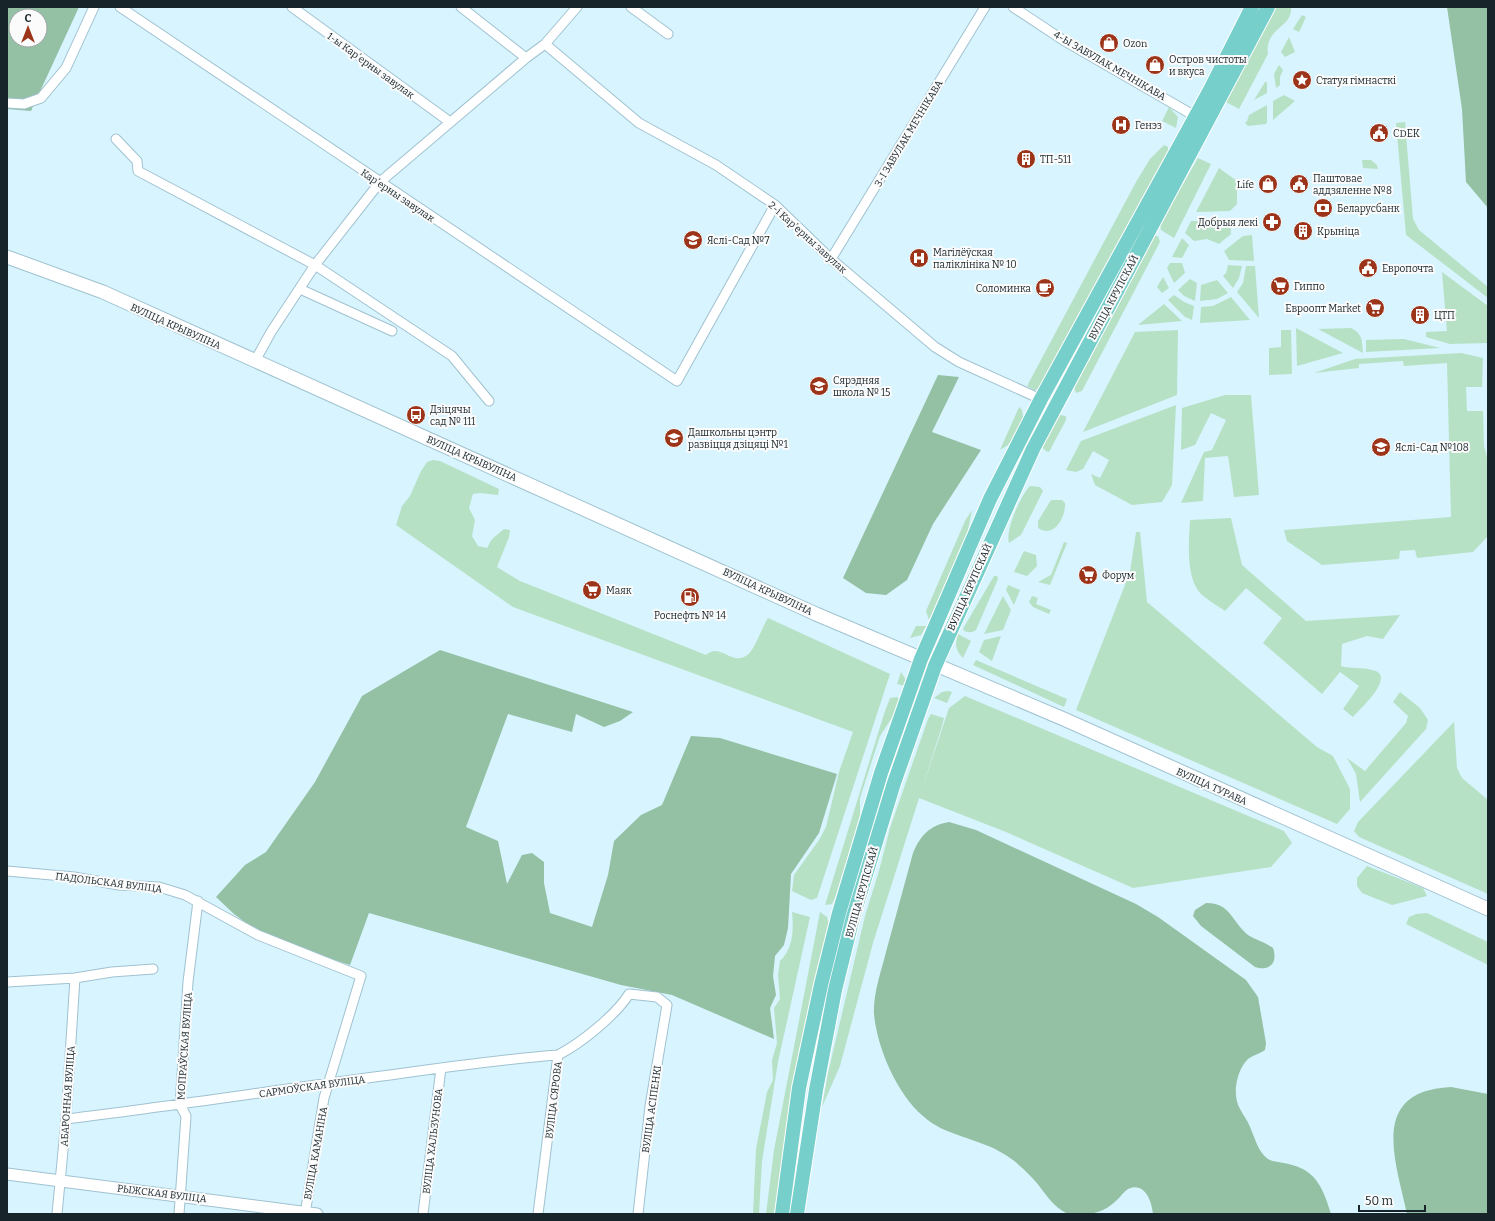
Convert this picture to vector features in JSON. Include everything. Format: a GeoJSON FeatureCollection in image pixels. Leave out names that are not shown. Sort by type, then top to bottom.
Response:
{"type":"FeatureCollection","features":[{"type":"Feature","properties":{"kind":"main road","name":"ВУЛІЦА КРУПСКАЙ"},"geometry":{"type":"LineString","coordinates":[[797,1214],[816,1090],[837,982],[853,917],[887,805],[934,666],[1011,493],[1201,120],[1252,7]]}},
{"type":"Feature","properties":{"kind":"main road","name":"ВУЛІЦА КРУПСКАЙ"},"geometry":{"type":"LineString","coordinates":[[782,1214],[799,1088],[820,985],[838,913],[881,774],[921,659],[990,498],[1041,399],[1201,120],[1268,7]]}},
{"type":"Feature","properties":{"kind":"main road","name":"ВУЛІЦА КРЫВУЛІНА"},"geometry":{"type":"LineString","coordinates":[[7,257],[103,292],[934,666]]}},
{"type":"Feature","properties":{"kind":"main road","name":"ВУЛІЦА ТУРАВА"},"geometry":{"type":"LineString","coordinates":[[934,666],[1066,720],[1488,909]]}},
{"type":"Feature","properties":{"kind":"street"},"geometry":{"type":"LineString","coordinates":[[7,103],[24,104],[41,98],[66,68],[94,7]]}},
{"type":"Feature","properties":{"kind":"street","name":"Карʼерны завулак"},"geometry":{"type":"LineString","coordinates":[[120,7],[677,381],[775,205]]}},
{"type":"Feature","properties":{"kind":"street","name":"1-ы Карʼерны завулак"},"geometry":{"type":"LineString","coordinates":[[292,7],[450,122]]}},
{"type":"Feature","properties":{"kind":"street"},"geometry":{"type":"LineString","coordinates":[[461,7],[526,58]]}},
{"type":"Feature","properties":{"kind":"street"},"geometry":{"type":"LineString","coordinates":[[255,361],[271,332],[315,265],[380,182],[526,58],[545,44],[577,7]]}},
{"type":"Feature","properties":{"kind":"street"},"geometry":{"type":"LineString","coordinates":[[631,7],[668,34]]}},
{"type":"Feature","properties":{"kind":"street","name":"3-І ЗАВУЛАК МЕЧНІКАВА"},"geometry":{"type":"LineString","coordinates":[[831,260],[985,7]]}},
{"type":"Feature","properties":{"kind":"street","name":"4-Ы ЗАВУЛАК МЕЧНІКАВА"},"geometry":{"type":"LineString","coordinates":[[1013,7],[1064,40],[1201,120]]}},
{"type":"Feature","properties":{"kind":"street","name":"2-і Карʼерны завулак"},"geometry":{"type":"LineString","coordinates":[[545,44],[639,123],[716,165],[775,205],[831,260],[935,347],[959,362],[1056,406]]}},
{"type":"Feature","properties":{"kind":"street"},"geometry":{"type":"LineString","coordinates":[[116,139],[136,161],[138,171],[315,265],[452,356],[489,401]]}},
{"type":"Feature","properties":{"kind":"street"},"geometry":{"type":"LineString","coordinates":[[300,289],[392,331]]}},
{"type":"Feature","properties":{"kind":"street","name":"ПАДОЛЬСКАЯ ВУЛІЦА"},"geometry":{"type":"LineString","coordinates":[[7,871],[74,877],[119,885],[159,887],[185,895],[198,901],[225,918],[258,935],[361,976]]}},
{"type":"Feature","properties":{"kind":"street","name":"МОПРАЎСКАЯ ВУЛІЦА"},"geometry":{"type":"LineString","coordinates":[[179,1214],[186,1116],[180,1105],[188,982],[198,901]]}},
{"type":"Feature","properties":{"kind":"street"},"geometry":{"type":"LineString","coordinates":[[7,982],[75,978],[112,972],[153,969]]}},
{"type":"Feature","properties":{"kind":"street","name":"ВУЛІЦА КАМАНІНА"},"geometry":{"type":"LineString","coordinates":[[305,1213],[324,1098],[361,976]]}},
{"type":"Feature","properties":{"kind":"street","name":"АБАРОННАЯ ВУЛІЦА"},"geometry":{"type":"LineString","coordinates":[[57,1214],[66,1119],[75,978]]}},
{"type":"Feature","properties":{"kind":"street","name":"ВУЛІЦА СЯРОВА"},"geometry":{"type":"LineString","coordinates":[[538,1214],[558,1055],[579,1043],[623,1004],[629,994],[657,997],[667,1005]]}},
{"type":"Feature","properties":{"kind":"street","name":"ВУЛІЦА АСІПЕНКІ"},"geometry":{"type":"LineString","coordinates":[[638,1214],[650,1106],[667,1005]]}},
{"type":"Feature","properties":{"kind":"street","name":"САРМОЎСКАЯ ВУЛІЦА"},"geometry":{"type":"LineString","coordinates":[[66,1119],[180,1105],[523,1057],[558,1055]]}},
{"type":"Feature","properties":{"kind":"street","name":"ВУЛІЦА ХАЛЬЗУНОВА"},"geometry":{"type":"LineString","coordinates":[[423,1214],[441,1068]]}},
{"type":"Feature","properties":{"kind":"street","name":"РЫЖСКАЯ ВУЛІЦА"},"geometry":{"type":"LineString","coordinates":[[7,1174],[318,1214]]}},
{"type":"Feature","properties":{"kind":"green space"},"geometry":{"type":"Polygon","coordinates":[[[7,7],[79,7],[31,111],[7,109],[7,7]]]}},
{"type":"Feature","properties":{"kind":"green space"},"geometry":{"type":"Polygon","coordinates":[[[1276,7],[1291,7],[1288,20],[1274,33],[1270,39],[1268,54],[1239,109],[1226,102],[1276,7]]]}},
{"type":"Feature","properties":{"kind":"green space"},"geometry":{"type":"Polygon","coordinates":[[[1447,7],[1488,7],[1488,208],[1466,182],[1462,109],[1447,7]]]}},
{"type":"Feature","properties":{"kind":"green space"},"geometry":{"type":"Polygon","coordinates":[[[1302,15],[1306,17],[1299,32],[1293,29],[1302,15]]]}},
{"type":"Feature","properties":{"kind":"green space"},"geometry":{"type":"Polygon","coordinates":[[[1289,37],[1295,52],[1285,57],[1281,52],[1289,37]]]}},
{"type":"Feature","properties":{"kind":"green space"},"geometry":{"type":"Polygon","coordinates":[[[1279,65],[1283,70],[1280,77],[1280,85],[1276,88],[1274,74],[1279,65]]]}},
{"type":"Feature","properties":{"kind":"green space"},"geometry":{"type":"Polygon","coordinates":[[[1265,82],[1267,82],[1267,93],[1254,100],[1265,82]]]}},
{"type":"Feature","properties":{"kind":"green space"},"geometry":{"type":"Polygon","coordinates":[[[1284,95],[1295,101],[1273,120],[1273,101],[1284,95]]]}},
{"type":"Feature","properties":{"kind":"green space"},"geometry":{"type":"Polygon","coordinates":[[[1267,105],[1266,124],[1248,126],[1245,123],[1249,115],[1267,105]]]}},
{"type":"Feature","properties":{"kind":"green space"},"geometry":{"type":"Polygon","coordinates":[[[1169,107],[1178,117],[1176,128],[1162,121],[1169,107]]]}},
{"type":"Feature","properties":{"kind":"green space"},"geometry":{"type":"Polygon","coordinates":[[[1405,122],[1413,219],[1419,230],[1488,287],[1488,298],[1406,235],[1396,123],[1405,122]]]}},
{"type":"Feature","properties":{"kind":"green space"},"geometry":{"type":"Polygon","coordinates":[[[1164,145],[1168,147],[1168,152],[1039,389],[1034,390],[1027,386],[1136,182],[1150,159],[1164,145]]]}},
{"type":"Feature","properties":{"kind":"green space"},"geometry":{"type":"Polygon","coordinates":[[[1198,158],[1211,164],[1174,238],[1161,230],[1160,224],[1198,158]]]}},
{"type":"Feature","properties":{"kind":"green space"},"geometry":{"type":"Polygon","coordinates":[[[1362,160],[1371,160],[1377,165],[1378,169],[1363,168],[1362,160]]]}},
{"type":"Feature","properties":{"kind":"green space"},"geometry":{"type":"Polygon","coordinates":[[[1219,168],[1237,181],[1237,204],[1230,211],[1196,212],[1219,168]]]}},
{"type":"Feature","properties":{"kind":"green space"},"geometry":{"type":"Polygon","coordinates":[[[1191,221],[1230,221],[1231,234],[1219,244],[1207,239],[1194,241],[1185,233],[1191,221]]]}},
{"type":"Feature","properties":{"kind":"green space"},"geometry":{"type":"Polygon","coordinates":[[[1252,235],[1254,261],[1229,260],[1224,251],[1243,236],[1252,235]]]}},
{"type":"Feature","properties":{"kind":"green space"},"geometry":{"type":"Polygon","coordinates":[[[1158,236],[1160,242],[1082,391],[1076,393],[1074,387],[1152,237],[1158,236]]]}},
{"type":"Feature","properties":{"kind":"green space"},"geometry":{"type":"Polygon","coordinates":[[[1182,238],[1189,245],[1182,258],[1172,257],[1182,238]]]}},
{"type":"Feature","properties":{"kind":"green space"},"geometry":{"type":"Polygon","coordinates":[[[1170,263],[1182,263],[1185,273],[1174,283],[1167,268],[1170,263]]]}},
{"type":"Feature","properties":{"kind":"green space"},"geometry":{"type":"Polygon","coordinates":[[[1228,265],[1242,266],[1239,278],[1233,288],[1223,276],[1226,273],[1228,265]]]}},
{"type":"Feature","properties":{"kind":"green space"},"geometry":{"type":"Polygon","coordinates":[[[1246,266],[1255,266],[1259,318],[1237,292],[1243,283],[1246,266]]]}},
{"type":"Feature","properties":{"kind":"green space"},"geometry":{"type":"Polygon","coordinates":[[[1442,272],[1488,306],[1488,343],[1450,344],[1426,337],[1426,332],[1447,331],[1442,272]]]}},
{"type":"Feature","properties":{"kind":"green space"},"geometry":{"type":"Polygon","coordinates":[[[1163,277],[1169,288],[1162,293],[1157,287],[1163,277]]]}},
{"type":"Feature","properties":{"kind":"green space"},"geometry":{"type":"Polygon","coordinates":[[[1190,279],[1197,283],[1195,301],[1184,296],[1178,290],[1190,279]]]}},
{"type":"Feature","properties":{"kind":"green space"},"geometry":{"type":"Polygon","coordinates":[[[1217,280],[1228,293],[1217,299],[1200,301],[1201,285],[1217,280]]]}},
{"type":"Feature","properties":{"kind":"green space"},"geometry":{"type":"Polygon","coordinates":[[[1174,295],[1184,302],[1194,306],[1192,320],[1185,317],[1168,300],[1174,295]]]}},
{"type":"Feature","properties":{"kind":"green space"},"geometry":{"type":"Polygon","coordinates":[[[1231,297],[1250,320],[1200,323],[1201,307],[1213,306],[1231,297]]]}},
{"type":"Feature","properties":{"kind":"green space"},"geometry":{"type":"Polygon","coordinates":[[[1164,304],[1182,321],[1138,325],[1164,304]]]}},
{"type":"Feature","properties":{"kind":"green space"},"geometry":{"type":"Polygon","coordinates":[[[1296,328],[1343,353],[1297,366],[1296,328]]]}},
{"type":"Feature","properties":{"kind":"green space"},"geometry":{"type":"Polygon","coordinates":[[[1351,328],[1360,335],[1363,353],[1318,329],[1351,328]]]}},
{"type":"Feature","properties":{"kind":"green space"},"geometry":{"type":"Polygon","coordinates":[[[1178,330],[1177,395],[1083,432],[1135,332],[1178,330]]]}},
{"type":"Feature","properties":{"kind":"green space"},"geometry":{"type":"Polygon","coordinates":[[[1281,330],[1291,330],[1292,374],[1269,375],[1269,348],[1281,347],[1281,330]]]}},
{"type":"Feature","properties":{"kind":"green space"},"geometry":{"type":"Polygon","coordinates":[[[1404,339],[1440,348],[1366,352],[1366,340],[1404,339]]]}},
{"type":"Feature","properties":{"kind":"green space"},"geometry":{"type":"Polygon","coordinates":[[[1461,353],[1483,358],[1482,387],[1466,387],[1467,411],[1483,411],[1484,446],[1488,461],[1488,536],[1473,552],[1417,558],[1415,550],[1400,551],[1399,559],[1322,565],[1287,541],[1284,530],[1451,517],[1447,363],[1404,366],[1403,361],[1359,364],[1359,368],[1314,373],[1355,359],[1461,353]]]}},
{"type":"Feature","properties":{"kind":"green space"},"geometry":{"type":"Polygon","coordinates":[[[938,375],[959,377],[932,432],[981,450],[933,524],[907,580],[886,595],[866,593],[843,578],[938,375]]]}},
{"type":"Feature","properties":{"kind":"green space"},"geometry":{"type":"Polygon","coordinates":[[[1225,395],[1251,395],[1259,495],[1234,497],[1228,456],[1205,458],[1203,501],[1181,503],[1204,452],[1212,450],[1226,420],[1211,413],[1195,445],[1181,450],[1182,408],[1225,395]]]}},
{"type":"Feature","properties":{"kind":"green space"},"geometry":{"type":"Polygon","coordinates":[[[1176,405],[1172,485],[1162,502],[1132,505],[1095,485],[1091,474],[1100,478],[1109,460],[1093,451],[1083,469],[1076,472],[1066,470],[1081,441],[1176,405]]]}},
{"type":"Feature","properties":{"kind":"green space"},"geometry":{"type":"Polygon","coordinates":[[[1019,407],[1022,410],[1024,422],[1008,445],[1000,450],[1019,407]]]}},
{"type":"Feature","properties":{"kind":"green space"},"geometry":{"type":"Polygon","coordinates":[[[1060,415],[1066,416],[1066,420],[1049,452],[1046,451],[1042,447],[1060,415]]]}},
{"type":"Feature","properties":{"kind":"green space"},"geometry":{"type":"Polygon","coordinates":[[[433,460],[440,461],[499,489],[498,495],[480,493],[473,494],[469,508],[475,520],[472,536],[478,546],[487,548],[492,539],[504,529],[510,530],[509,537],[497,567],[520,581],[706,655],[716,651],[735,658],[746,656],[755,645],[768,618],[890,674],[817,898],[811,900],[792,891],[794,875],[819,840],[826,827],[839,772],[853,732],[513,607],[396,525],[402,506],[410,496],[421,471],[427,462],[433,460]]]}},
{"type":"Feature","properties":{"kind":"green space"},"geometry":{"type":"Polygon","coordinates":[[[1030,486],[1040,487],[1043,491],[1021,535],[1009,543],[1009,530],[1015,513],[1022,497],[1030,486]]]}},
{"type":"Feature","properties":{"kind":"green space"},"geometry":{"type":"Polygon","coordinates":[[[1051,500],[1062,500],[1065,503],[1065,509],[1058,525],[1054,529],[1044,531],[1038,528],[1038,521],[1051,500]]]}},
{"type":"Feature","properties":{"kind":"green space"},"geometry":{"type":"Polygon","coordinates":[[[972,510],[967,535],[929,620],[926,611],[965,521],[972,510]]]}},
{"type":"Feature","properties":{"kind":"green space"},"geometry":{"type":"Polygon","coordinates":[[[1231,518],[1242,565],[1306,621],[1400,615],[1383,639],[1367,636],[1342,644],[1341,666],[1372,670],[1379,673],[1381,678],[1375,692],[1353,717],[1343,709],[1359,686],[1340,672],[1322,694],[1263,643],[1282,618],[1246,588],[1225,611],[1202,595],[1197,588],[1190,570],[1190,520],[1231,518]]]}},
{"type":"Feature","properties":{"kind":"green space"},"geometry":{"type":"Polygon","coordinates":[[[1136,532],[1140,532],[1147,602],[1317,747],[1333,756],[1350,789],[1350,809],[1337,824],[1076,710],[1130,572],[1136,532]]]}},
{"type":"Feature","properties":{"kind":"green space"},"geometry":{"type":"Polygon","coordinates":[[[1064,542],[1067,543],[1050,585],[1038,582],[1051,575],[1064,542]]]}},
{"type":"Feature","properties":{"kind":"green space"},"geometry":{"type":"Polygon","coordinates":[[[1024,551],[1036,555],[1037,566],[1027,576],[1014,572],[1024,551]]]}},
{"type":"Feature","properties":{"kind":"green space"},"geometry":{"type":"Polygon","coordinates":[[[994,576],[997,576],[998,579],[976,630],[973,632],[967,632],[963,630],[964,627],[994,576]]]}},
{"type":"Feature","properties":{"kind":"green space"},"geometry":{"type":"Polygon","coordinates":[[[1008,585],[1020,590],[1014,605],[1006,590],[1008,585]]]}},
{"type":"Feature","properties":{"kind":"green space"},"geometry":{"type":"Polygon","coordinates":[[[1003,596],[1011,610],[1003,630],[984,634],[1003,596]]]}},
{"type":"Feature","properties":{"kind":"green space"},"geometry":{"type":"Polygon","coordinates":[[[1032,596],[1038,598],[1036,604],[1051,610],[1049,614],[1033,607],[1029,602],[1032,596]]]}},
{"type":"Feature","properties":{"kind":"green space"},"geometry":{"type":"Polygon","coordinates":[[[916,626],[926,626],[921,635],[910,638],[916,626]]]}},
{"type":"Feature","properties":{"kind":"green space"},"geometry":{"type":"Polygon","coordinates":[[[958,634],[971,641],[963,658],[956,647],[958,634]]]}},
{"type":"Feature","properties":{"kind":"green space"},"geometry":{"type":"Polygon","coordinates":[[[1001,636],[992,661],[979,652],[984,640],[1001,636]]]}},
{"type":"Feature","properties":{"kind":"green space"},"geometry":{"type":"Polygon","coordinates":[[[440,650],[633,712],[620,721],[604,727],[576,714],[572,732],[508,714],[466,827],[498,841],[507,884],[522,855],[532,853],[544,862],[544,883],[550,913],[592,927],[608,875],[614,841],[641,815],[662,805],[691,736],[720,738],[837,774],[819,833],[791,874],[788,928],[784,945],[775,956],[773,976],[776,995],[770,1008],[774,1039],[672,995],[621,985],[369,913],[350,965],[268,939],[234,914],[216,897],[245,865],[266,852],[315,782],[362,696],[440,650]]]}},
{"type":"Feature","properties":{"kind":"green space"},"geometry":{"type":"Polygon","coordinates":[[[976,660],[1067,699],[1064,707],[973,665],[976,660]]]}},
{"type":"Feature","properties":{"kind":"green space"},"geometry":{"type":"Polygon","coordinates":[[[901,672],[906,680],[905,686],[897,684],[901,672]]]}},
{"type":"Feature","properties":{"kind":"green space"},"geometry":{"type":"Polygon","coordinates":[[[942,692],[952,692],[947,703],[934,698],[942,692]]]}},
{"type":"Feature","properties":{"kind":"green space"},"geometry":{"type":"Polygon","coordinates":[[[1400,692],[1420,708],[1428,720],[1426,729],[1360,802],[1356,774],[1347,758],[1365,771],[1406,723],[1408,716],[1393,702],[1400,692]]]}},
{"type":"Feature","properties":{"kind":"green space"},"geometry":{"type":"Polygon","coordinates":[[[965,696],[1284,831],[1292,843],[1271,867],[1133,888],[1006,832],[919,798],[949,708],[965,696]]]}},
{"type":"Feature","properties":{"kind":"green space"},"geometry":{"type":"Polygon","coordinates":[[[897,697],[899,699],[897,710],[880,736],[860,798],[860,816],[835,898],[832,904],[825,905],[884,714],[890,698],[897,697]]]}},
{"type":"Feature","properties":{"kind":"green space"},"geometry":{"type":"Polygon","coordinates":[[[931,714],[944,718],[942,726],[873,943],[840,1066],[822,1107],[828,1073],[865,916],[890,828],[931,714]]]}},
{"type":"Feature","properties":{"kind":"green space"},"geometry":{"type":"Polygon","coordinates":[[[1454,722],[1457,768],[1462,778],[1488,800],[1488,894],[1359,837],[1354,831],[1358,822],[1454,722]]]}},
{"type":"Feature","properties":{"kind":"green space"},"geometry":{"type":"Polygon","coordinates":[[[949,822],[976,830],[1136,904],[1158,917],[1246,980],[1258,997],[1266,1043],[1265,1050],[1249,1058],[1240,1071],[1236,1084],[1236,1097],[1238,1103],[1262,1153],[1268,1159],[1292,1165],[1308,1172],[1322,1190],[1331,1214],[1153,1214],[1151,1204],[1146,1194],[1143,1190],[1134,1187],[1128,1189],[1116,1201],[1099,1212],[1089,1214],[1068,1214],[1054,1204],[1029,1174],[1017,1163],[984,1144],[951,1133],[931,1123],[914,1107],[897,1083],[884,1055],[876,1027],[874,1006],[880,975],[913,853],[919,841],[926,832],[942,823],[949,822]]]}},
{"type":"Feature","properties":{"kind":"green space"},"geometry":{"type":"Polygon","coordinates":[[[1367,866],[1423,888],[1427,896],[1392,905],[1362,893],[1357,886],[1357,878],[1367,866]]]}},
{"type":"Feature","properties":{"kind":"green space"},"geometry":{"type":"Polygon","coordinates":[[[1206,903],[1221,906],[1226,909],[1242,930],[1248,935],[1273,948],[1274,958],[1272,965],[1265,968],[1255,967],[1201,926],[1193,916],[1195,910],[1206,903]]]}},
{"type":"Feature","properties":{"kind":"green space"},"geometry":{"type":"Polygon","coordinates":[[[792,912],[810,917],[778,1062],[762,1161],[759,1214],[753,1214],[756,1149],[767,1092],[773,1080],[772,1060],[777,1043],[774,1008],[780,999],[778,975],[780,961],[788,951],[792,939],[792,912]]]}},
{"type":"Feature","properties":{"kind":"green space"},"geometry":{"type":"Polygon","coordinates":[[[820,912],[827,917],[829,924],[810,1004],[788,1124],[774,1214],[766,1214],[774,1150],[820,912]]]}},
{"type":"Feature","properties":{"kind":"green space"},"geometry":{"type":"Polygon","coordinates":[[[1427,913],[1488,942],[1488,965],[1406,924],[1409,917],[1416,914],[1427,913]]]}},
{"type":"Feature","properties":{"kind":"green space"},"geometry":{"type":"Polygon","coordinates":[[[1451,1087],[1488,1094],[1488,1214],[1407,1214],[1397,1172],[1394,1151],[1394,1131],[1398,1114],[1408,1101],[1425,1091],[1451,1087]]]}},
{"type":"Feature","properties":{"kind":"place","name":"Ozon"},"geometry":{"type":"Point","coordinates":[1109,43]}},
{"type":"Feature","properties":{"kind":"place","name":"Остров чистоты и вкуса"},"geometry":{"type":"Point","coordinates":[1155,65]}},
{"type":"Feature","properties":{"kind":"place","name":"Статуя гімнасткі"},"geometry":{"type":"Point","coordinates":[1302,80]}},
{"type":"Feature","properties":{"kind":"place","name":"Генэз"},"geometry":{"type":"Point","coordinates":[1121,125]}},
{"type":"Feature","properties":{"kind":"place","name":"CDEK"},"geometry":{"type":"Point","coordinates":[1379,133]}},
{"type":"Feature","properties":{"kind":"place","name":"ТП-511"},"geometry":{"type":"Point","coordinates":[1026,159]}},
{"type":"Feature","properties":{"kind":"place","name":"Life"},"geometry":{"type":"Point","coordinates":[1268,184]}},
{"type":"Feature","properties":{"kind":"place","name":"Паштовае аддзяленне №8"},"geometry":{"type":"Point","coordinates":[1299,184]}},
{"type":"Feature","properties":{"kind":"place","name":"Беларусбанк"},"geometry":{"type":"Point","coordinates":[1323,208]}},
{"type":"Feature","properties":{"kind":"place","name":"Добрыя лекі"},"geometry":{"type":"Point","coordinates":[1272,222]}},
{"type":"Feature","properties":{"kind":"place","name":"Крыніца"},"geometry":{"type":"Point","coordinates":[1303,231]}},
{"type":"Feature","properties":{"kind":"place","name":"Яслі-Сад №7"},"geometry":{"type":"Point","coordinates":[693,240]}},
{"type":"Feature","properties":{"kind":"place","name":"Магілёўская паліклініка № 10"},"geometry":{"type":"Point","coordinates":[919,258]}},
{"type":"Feature","properties":{"kind":"place","name":"Европочта"},"geometry":{"type":"Point","coordinates":[1368,268]}},
{"type":"Feature","properties":{"kind":"place","name":"Гиппо"},"geometry":{"type":"Point","coordinates":[1280,286]}},
{"type":"Feature","properties":{"kind":"place","name":"Соломинка"},"geometry":{"type":"Point","coordinates":[1045,288]}},
{"type":"Feature","properties":{"kind":"place","name":"Евроопт Market"},"geometry":{"type":"Point","coordinates":[1375,308]}},
{"type":"Feature","properties":{"kind":"place","name":"ЦТП"},"geometry":{"type":"Point","coordinates":[1420,315]}},
{"type":"Feature","properties":{"kind":"place","name":"Сярэдняя школа № 15"},"geometry":{"type":"Point","coordinates":[819,386]}},
{"type":"Feature","properties":{"kind":"place","name":"Дзіцячы сад № 111"},"geometry":{"type":"Point","coordinates":[416,415]}},
{"type":"Feature","properties":{"kind":"place","name":"Дашкольны цэнтр развіцця дзіцяці №1"},"geometry":{"type":"Point","coordinates":[674,438]}},
{"type":"Feature","properties":{"kind":"place","name":"Яслі-Сад №108"},"geometry":{"type":"Point","coordinates":[1381,447]}},
{"type":"Feature","properties":{"kind":"place","name":"Форум"},"geometry":{"type":"Point","coordinates":[1088,575]}},
{"type":"Feature","properties":{"kind":"place","name":"Маяк"},"geometry":{"type":"Point","coordinates":[592,590]}},
{"type":"Feature","properties":{"kind":"place","name":"Роснефть № 14"},"geometry":{"type":"Point","coordinates":[690,597]}}]}
